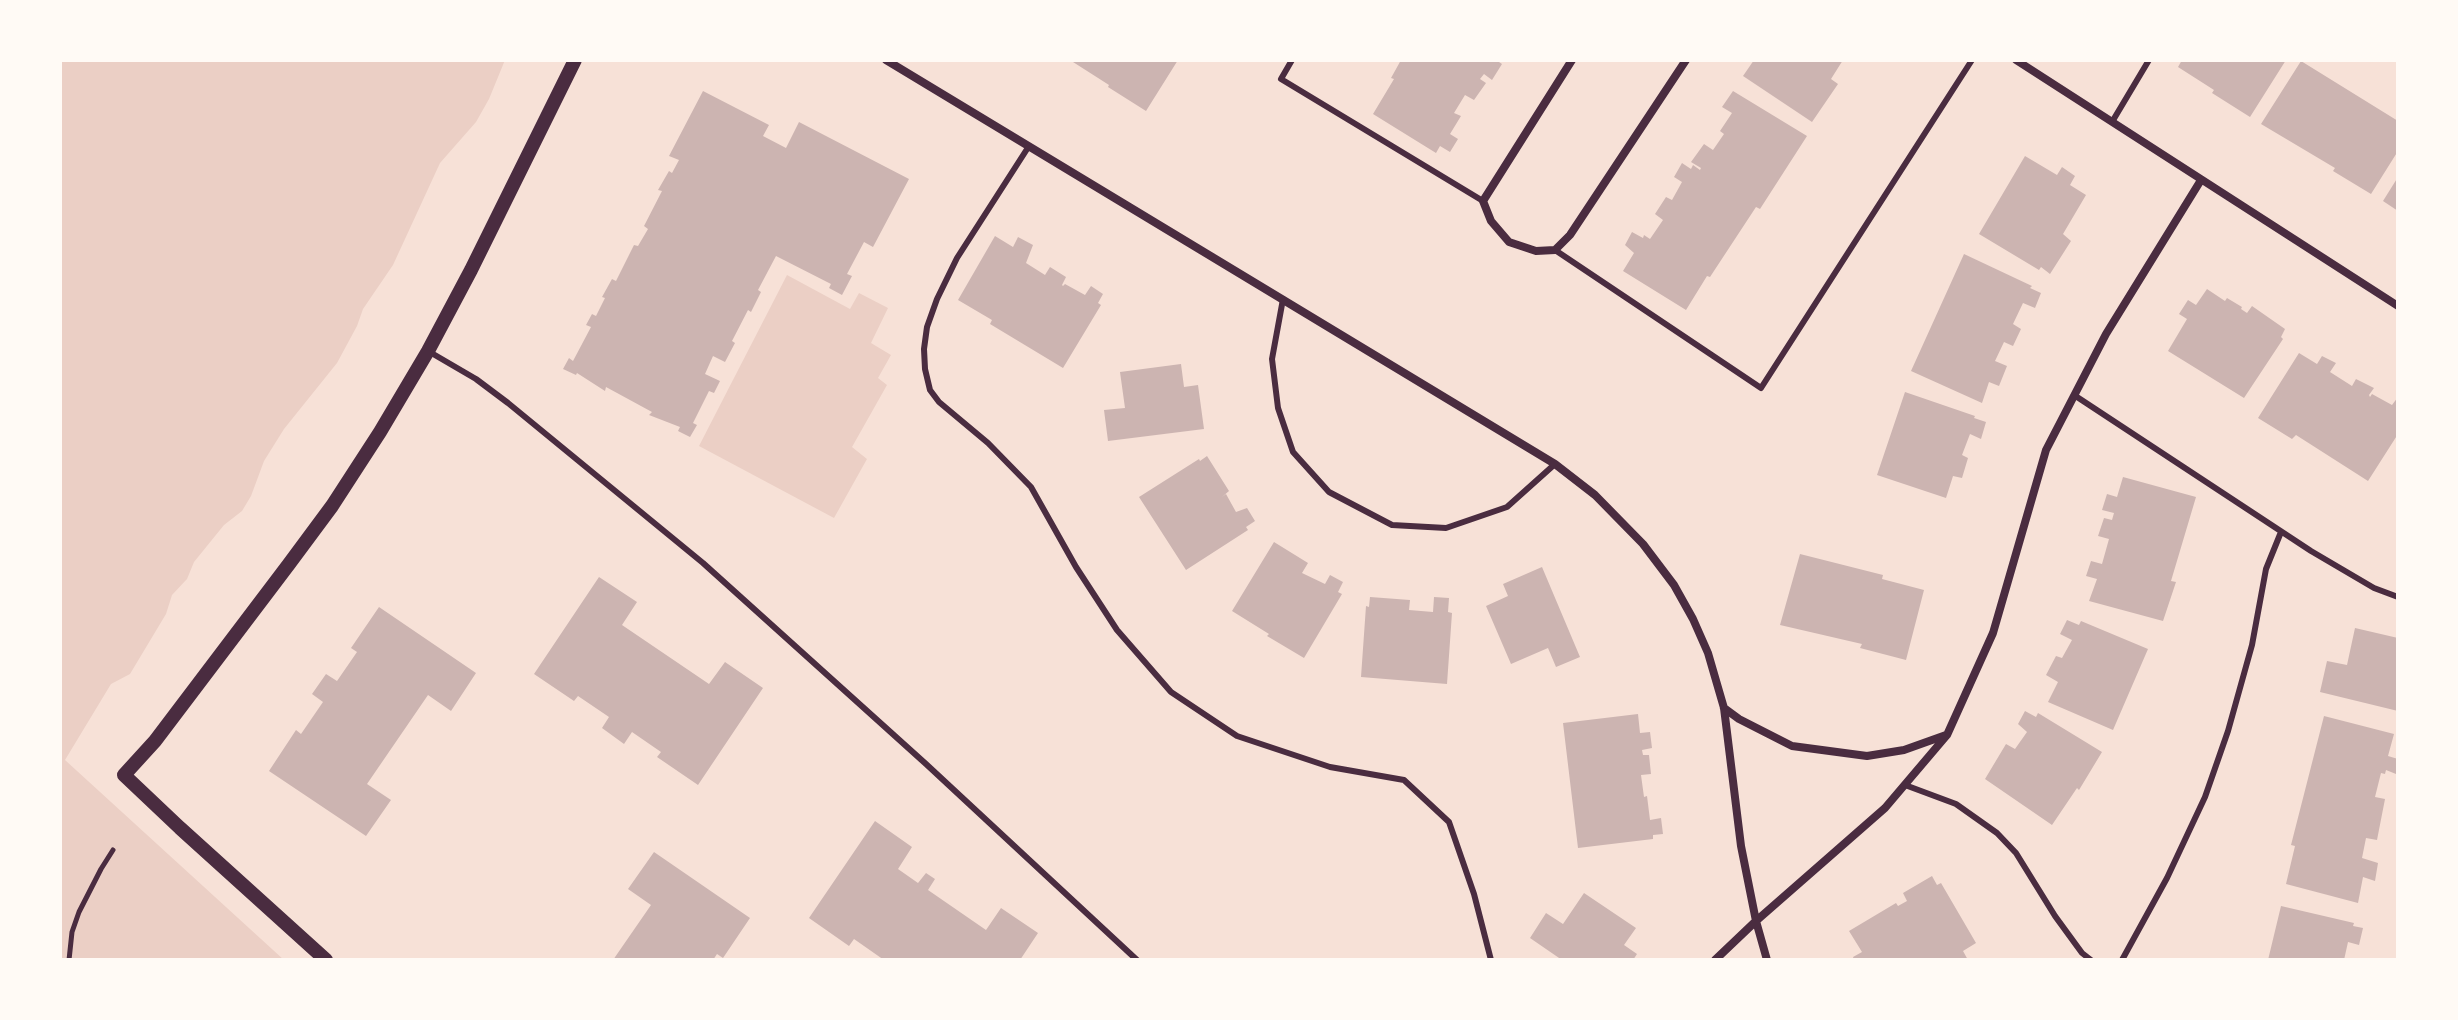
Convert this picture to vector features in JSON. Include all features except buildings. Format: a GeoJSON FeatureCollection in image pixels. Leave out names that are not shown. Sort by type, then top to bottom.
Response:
{"type":"FeatureCollection","features":[{"type":"Feature","properties":{"kind":"street"},"geometry":{"type":"LineString","coordinates":[[326,960],[124,775],[164,728],[332,506],[380,432],[471,270],[575,60]]}},
{"type":"Feature","properties":{"kind":"street"},"geometry":{"type":"LineString","coordinates":[[886,60],[1555,464],[1605,505],[1643,544],[1674,585],[1708,653],[1724,708],[1741,846],[1767,960]]}},
{"type":"Feature","properties":{"kind":"street"},"geometry":{"type":"LineString","coordinates":[[1572,60],[1483,201],[1491,221],[1509,242],[1536,251],[1555,250],[1570,235],[1686,60]]}},
{"type":"Feature","properties":{"kind":"street"},"geometry":{"type":"LineString","coordinates":[[2016,60],[2398,306]]}},
{"type":"Feature","properties":{"kind":"street"},"geometry":{"type":"LineString","coordinates":[[1715,960],[1885,808],[1947,735],[1993,633],[2046,450],[2106,334],[2201,180]]}},
{"type":"Feature","properties":{"kind":"street"},"geometry":{"type":"LineString","coordinates":[[1724,708],[1792,746],[1867,756],[1904,750],[1947,735]]}},
{"type":"Feature","properties":{"kind":"lane"},"geometry":{"type":"LineString","coordinates":[[1292,60],[1281,79],[1483,201]]}},
{"type":"Feature","properties":{"kind":"lane"},"geometry":{"type":"LineString","coordinates":[[1555,250],[1761,388],[1972,60]]}},
{"type":"Feature","properties":{"kind":"lane"},"geometry":{"type":"LineString","coordinates":[[2111,122],[2149,60]]}},
{"type":"Feature","properties":{"kind":"lane"},"geometry":{"type":"LineString","coordinates":[[1029,146],[957,258],[937,299],[927,327],[924,349],[930,390],[939,402],[988,443],[1031,487],[1076,567],[1117,630],[1171,692],[1237,736],[1330,767],[1404,780],[1449,822],[1474,894],[1491,960]]}},
{"type":"Feature","properties":{"kind":"lane"},"geometry":{"type":"LineString","coordinates":[[1283,299],[1272,359],[1278,408],[1293,452],[1329,492],[1392,525],[1446,528],[1507,507],[1555,464]]}},
{"type":"Feature","properties":{"kind":"lane"},"geometry":{"type":"LineString","coordinates":[[428,351],[476,379],[508,403],[703,563],[1137,960]]}},
{"type":"Feature","properties":{"kind":"lane"},"geometry":{"type":"LineString","coordinates":[[2074,395],[2281,532],[2374,588],[2398,597]]}},
{"type":"Feature","properties":{"kind":"lane"},"geometry":{"type":"LineString","coordinates":[[2122,960],[2167,878],[2205,797],[2228,731],[2252,645],[2266,569],[2281,532]]}},
{"type":"Feature","properties":{"kind":"lane"},"geometry":{"type":"LineString","coordinates":[[1905,785],[1956,804],[1997,833],[2016,853],[2055,916],[2082,953],[2091,960]]}},
{"type":"Feature","properties":{"kind":"path"},"geometry":{"type":"LineString","coordinates":[[69,960],[72,932],[79,912],[113,850]]}},
{"type":"Feature","properties":{"kind":"shaded area"},"geometry":{"type":"Polygon","coordinates":[[[60,60],[505,60],[476,122],[440,163],[393,265],[363,309],[337,363],[284,429],[264,461],[242,511],[224,525],[194,562],[187,579],[172,595],[166,614],[130,674],[111,684],[65,760],[284,960],[60,960],[60,60]]]}},
{"type":"Feature","properties":{"kind":"shaded area"},"geometry":{"type":"Polygon","coordinates":[[[787,275],[850,309],[859,293],[888,308],[871,343],[891,355],[878,378],[887,385],[852,447],[867,459],[834,518],[699,446],[787,275]]]}}]}
